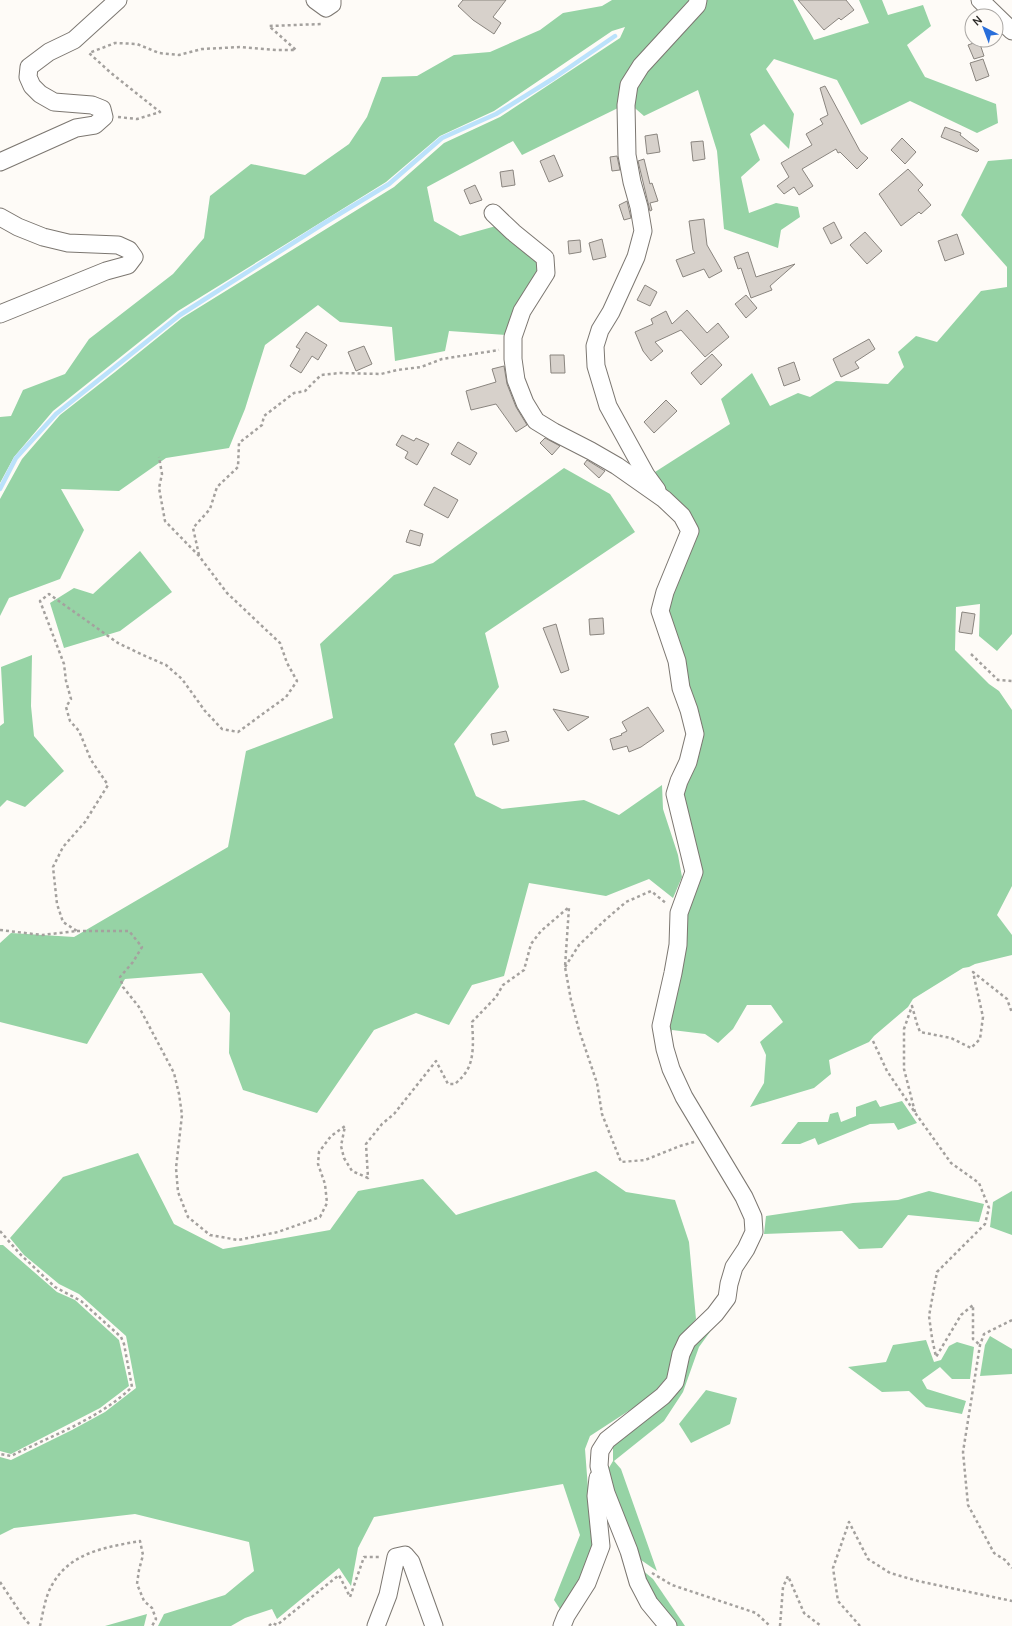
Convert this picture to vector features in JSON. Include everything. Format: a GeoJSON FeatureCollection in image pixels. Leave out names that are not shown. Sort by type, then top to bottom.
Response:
{"type":"FeatureCollection","features":[{"type":"Feature","properties":{"kind":"street"},"geometry":{"type":"LineString","coordinates":[[0,162],[76,128],[94,125],[104,117],[102,109],[92,105],[54,102],[40,94],[32,86],[28,77],[29,67],[49,52],[74,40],[118,0]]}},
{"type":"Feature","properties":{"kind":"street"},"geometry":{"type":"LineString","coordinates":[[315,0],[326,8],[332,4],[332,0]]}},
{"type":"Feature","properties":{"kind":"street"},"geometry":{"type":"LineString","coordinates":[[664,500],[646,475],[608,406],[596,366],[595,346],[600,330],[611,312],[636,257],[643,231],[627,155],[626,105],[630,85],[641,66],[693,10],[697,5],[698,0]]}},
{"type":"Feature","properties":{"kind":"street"},"geometry":{"type":"LineString","coordinates":[[980,0],[1012,31]]}},
{"type":"Feature","properties":{"kind":"street"},"geometry":{"type":"LineString","coordinates":[[493,213],[513,232],[545,258],[546,273],[520,316],[513,337],[513,359],[516,380],[525,403],[536,421],[616,466],[664,500],[682,516],[690,531],[665,592],[660,611],[678,661],[681,688],[689,710],[695,734],[688,762],[675,794],[694,872],[679,913],[678,945],[661,1026],[665,1049],[671,1069],[684,1097],[710,1138],[744,1197],[753,1217],[754,1232],[746,1249],[734,1267],[727,1298],[715,1314],[687,1341],[681,1354],[675,1382],[663,1396],[607,1440],[600,1451],[596,1496],[601,1546],[587,1583],[566,1616],[562,1626]]}},
{"type":"Feature","properties":{"kind":"street"},"geometry":{"type":"LineString","coordinates":[[0,217],[18,227],[43,237],[68,243],[118,245],[128,250],[134,257],[128,265],[106,271],[0,314]]}},
{"type":"Feature","properties":{"kind":"street"},"geometry":{"type":"LineString","coordinates":[[599,1466],[606,1493],[629,1551],[638,1582],[649,1603],[668,1626]]}},
{"type":"Feature","properties":{"kind":"street"},"geometry":{"type":"LineString","coordinates":[[376,1626],[388,1595],[396,1557],[405,1555],[411,1562],[434,1626]]}},
{"type":"Feature","properties":{"kind":"path"},"geometry":{"type":"LineString","coordinates":[[104,117],[137,119],[160,112],[111,73],[89,53],[115,43],[137,44],[159,52],[179,54],[202,49],[242,47],[296,50],[269,26],[327,24]]}},
{"type":"Feature","properties":{"kind":"path"},"geometry":{"type":"LineString","coordinates":[[199,556],[194,528],[210,509],[216,487],[238,467],[239,443],[262,425],[264,416],[294,393],[305,391],[321,375],[340,373],[381,374],[397,370],[422,367],[442,358],[513,347]]}},
{"type":"Feature","properties":{"kind":"path"},"geometry":{"type":"LineString","coordinates":[[77,931],[64,922],[57,904],[53,867],[63,847],[85,822],[108,785],[91,760],[79,731],[70,721],[66,707],[71,699],[66,681],[64,664],[40,601],[49,594],[118,643],[166,665],[182,679],[205,711],[222,730],[238,732],[286,697],[297,681],[287,663],[280,642],[227,593],[199,556],[165,521],[159,488],[162,474],[159,457]]}},
{"type":"Feature","properties":{"kind":"path"},"geometry":{"type":"LineString","coordinates":[[971,654],[998,680],[1012,681]]}},
{"type":"Feature","properties":{"kind":"path"},"geometry":{"type":"LineString","coordinates":[[565,967],[579,945],[626,902],[651,891],[679,913]]}},
{"type":"Feature","properties":{"kind":"path"},"geometry":{"type":"LineString","coordinates":[[0,930],[42,935],[77,931],[129,932],[142,947],[133,962],[120,977],[123,987],[138,1007],[174,1073],[182,1115],[176,1168],[178,1192],[188,1217],[210,1235],[238,1240],[278,1232],[320,1218],[327,1203],[325,1184],[318,1164],[319,1152],[331,1136],[345,1126],[341,1146],[344,1158],[352,1171],[368,1178],[366,1144],[382,1124],[394,1114],[436,1061],[448,1084],[455,1084],[467,1072],[471,1060],[473,1037],[472,1022],[496,997],[503,985],[524,970],[531,944],[541,932],[569,907],[565,967],[578,1030],[597,1083],[602,1114],[621,1162],[645,1160],[680,1146],[710,1138]]}},
{"type":"Feature","properties":{"kind":"path"},"geometry":{"type":"LineString","coordinates":[[916,1114],[904,1069],[904,1029],[912,1006],[916,1024],[920,1032],[951,1038],[971,1048],[980,1039],[983,1017],[973,972],[1007,999],[1012,1013]]}},
{"type":"Feature","properties":{"kind":"path"},"geometry":{"type":"LineString","coordinates":[[873,1041],[887,1071],[916,1114],[951,1163],[979,1183],[989,1208],[985,1224],[936,1272],[929,1316],[936,1357],[961,1315],[973,1306],[973,1339],[980,1345]]}},
{"type":"Feature","properties":{"kind":"path"},"geometry":{"type":"LineString","coordinates":[[0,1231],[20,1254],[56,1287],[81,1301],[121,1337],[124,1344],[132,1387],[104,1409],[72,1426],[11,1456],[0,1454]]}},
{"type":"Feature","properties":{"kind":"path"},"geometry":{"type":"LineString","coordinates":[[1012,1320],[984,1334],[980,1345],[963,1452],[968,1505],[994,1553],[1005,1560],[1012,1568]]}},
{"type":"Feature","properties":{"kind":"path"},"geometry":{"type":"LineString","coordinates":[[860,1626],[838,1601],[833,1568],[849,1522],[868,1559],[890,1573],[918,1581],[1012,1601]]}},
{"type":"Feature","properties":{"kind":"path"},"geometry":{"type":"LineString","coordinates":[[40,1626],[52,1584],[73,1562],[88,1553],[120,1544],[140,1541],[143,1555],[137,1584],[144,1601],[152,1608],[156,1619],[152,1626]]}},
{"type":"Feature","properties":{"kind":"path"},"geometry":{"type":"LineString","coordinates":[[269,1626],[272,1623],[277,1625],[339,1575],[350,1597],[364,1557],[396,1557]]}},
{"type":"Feature","properties":{"kind":"path"},"geometry":{"type":"LineString","coordinates":[[632,1560],[672,1585],[756,1613],[770,1626]]}},
{"type":"Feature","properties":{"kind":"path"},"geometry":{"type":"LineString","coordinates":[[780,1626],[782,1587],[788,1576],[804,1613],[821,1626]]}},
{"type":"Feature","properties":{"kind":"path"},"geometry":{"type":"LineString","coordinates":[[0,1582],[31,1626]]}},
{"type":"Feature","properties":{"kind":"green space"},"geometry":{"type":"Polygon","coordinates":[[[612,0],[693,0],[618,108],[522,155],[513,141],[427,187],[434,221],[460,236],[496,226],[539,261],[538,274],[506,335],[449,331],[445,351],[395,361],[392,327],[340,322],[318,305],[265,345],[245,409],[229,448],[166,458],[119,491],[61,489],[84,530],[60,579],[9,598],[0,616],[0,499],[22,459],[60,415],[182,318],[394,187],[444,143],[500,117],[620,38],[625,27],[612,31],[494,111],[440,136],[386,182],[178,311],[53,411],[14,457],[0,483],[0,417],[11,416],[23,390],[65,374],[89,339],[173,274],[204,238],[210,196],[251,164],[305,175],[349,144],[367,117],[382,77],[417,76],[454,55],[490,52],[540,30],[563,13],[602,6],[612,0]]]}},
{"type":"Feature","properties":{"kind":"green space"},"geometry":{"type":"Polygon","coordinates":[[[701,0],[793,0],[814,40],[869,23],[859,0],[882,0],[888,15],[923,5],[931,26],[907,45],[925,77],[996,104],[998,123],[977,133],[910,101],[861,125],[837,80],[774,59],[766,69],[794,114],[789,149],[764,124],[750,134],[760,160],[741,177],[749,213],[776,203],[798,207],[800,217],[781,230],[778,248],[724,229],[717,151],[698,90],[644,116],[629,103],[635,83],[701,0]]]}},
{"type":"Feature","properties":{"kind":"green space"},"geometry":{"type":"Polygon","coordinates":[[[1012,159],[1012,634],[997,651],[979,636],[980,604],[956,607],[955,650],[989,684],[999,691],[1012,710],[1012,886],[997,915],[1012,935],[1012,955],[963,968],[913,999],[908,1007],[869,1042],[829,1060],[831,1074],[814,1088],[750,1107],[764,1083],[766,1055],[760,1042],[783,1022],[771,1005],[747,1005],[733,1029],[718,1043],[705,1034],[672,1030],[667,1045],[683,913],[692,892],[680,794],[698,732],[664,610],[690,546],[655,472],[730,424],[721,399],[752,373],[770,406],[798,393],[810,397],[836,381],[888,384],[904,367],[898,352],[916,336],[937,342],[981,291],[1007,287],[1007,267],[961,215],[988,161],[1012,159]]]}},
{"type":"Feature","properties":{"kind":"green space"},"geometry":{"type":"Polygon","coordinates":[[[564,468],[610,494],[635,532],[485,633],[499,687],[454,744],[476,796],[502,809],[584,800],[619,815],[662,785],[663,809],[678,855],[682,877],[673,898],[649,879],[606,896],[529,883],[504,976],[472,985],[449,1025],[416,1013],[374,1030],[317,1113],[243,1090],[229,1053],[230,1013],[202,973],[125,979],[87,1044],[0,1022],[0,943],[11,933],[74,937],[228,847],[246,751],[333,718],[320,644],[394,575],[433,563],[564,468]]]}},
{"type":"Feature","properties":{"kind":"green space"},"geometry":{"type":"Polygon","coordinates":[[[140,551],[172,592],[120,631],[64,648],[50,603],[74,588],[93,594],[140,551]]]}},
{"type":"Feature","properties":{"kind":"green space"},"geometry":{"type":"Polygon","coordinates":[[[32,655],[31,706],[34,736],[64,771],[25,807],[7,800],[0,807],[0,726],[4,723],[1,667],[32,655]]]}},
{"type":"Feature","properties":{"kind":"green space"},"geometry":{"type":"Polygon","coordinates":[[[876,1100],[880,1107],[902,1101],[917,1123],[898,1130],[894,1123],[870,1124],[818,1145],[815,1138],[800,1144],[781,1144],[798,1122],[828,1122],[830,1114],[838,1112],[841,1122],[856,1116],[856,1107],[876,1100]]]}},
{"type":"Feature","properties":{"kind":"green space"},"geometry":{"type":"Polygon","coordinates":[[[138,1153],[174,1224],[223,1249],[330,1230],[358,1191],[423,1179],[456,1215],[596,1171],[626,1192],[675,1200],[689,1242],[696,1319],[677,1342],[668,1376],[650,1397],[590,1436],[585,1449],[589,1502],[595,1543],[582,1579],[562,1612],[554,1600],[580,1535],[563,1484],[374,1517],[358,1548],[351,1586],[339,1568],[277,1619],[272,1609],[245,1618],[231,1626],[158,1626],[164,1614],[225,1595],[254,1571],[249,1542],[135,1514],[14,1528],[0,1535],[0,1457],[11,1460],[72,1430],[105,1412],[136,1388],[126,1336],[79,1294],[59,1284],[24,1255],[10,1238],[63,1177],[138,1153]]]}},
{"type":"Feature","properties":{"kind":"green space"},"geometry":{"type":"Polygon","coordinates":[[[929,1191],[984,1204],[979,1222],[908,1215],[882,1248],[859,1249],[842,1231],[764,1234],[766,1216],[853,1203],[898,1200],[929,1191]]]}},
{"type":"Feature","properties":{"kind":"green space"},"geometry":{"type":"Polygon","coordinates":[[[1012,1191],[1012,1235],[990,1227],[993,1202],[1012,1191]]]}},
{"type":"Feature","properties":{"kind":"green space"},"geometry":{"type":"Polygon","coordinates":[[[0,1245],[3,1245],[57,1292],[75,1300],[119,1340],[129,1386],[100,1408],[11,1454],[0,1451],[0,1245]]]}},
{"type":"Feature","properties":{"kind":"green space"},"geometry":{"type":"Polygon","coordinates":[[[712,1329],[699,1347],[683,1392],[664,1421],[614,1461],[621,1469],[657,1571],[641,1560],[607,1471],[613,1461],[613,1443],[645,1418],[686,1354],[712,1329]]]}},
{"type":"Feature","properties":{"kind":"green space"},"geometry":{"type":"Polygon","coordinates":[[[990,1336],[1012,1349],[1012,1374],[980,1376],[985,1345],[990,1336]]]}},
{"type":"Feature","properties":{"kind":"green space"},"geometry":{"type":"Polygon","coordinates":[[[926,1340],[934,1362],[941,1360],[949,1346],[957,1342],[974,1347],[970,1379],[952,1379],[940,1367],[922,1380],[927,1389],[966,1401],[962,1414],[926,1407],[909,1391],[882,1392],[848,1367],[886,1362],[893,1345],[926,1340]]]}},
{"type":"Feature","properties":{"kind":"green space"},"geometry":{"type":"Polygon","coordinates":[[[706,1390],[737,1398],[730,1424],[691,1443],[679,1424],[706,1390]]]}},
{"type":"Feature","properties":{"kind":"green space"},"geometry":{"type":"Polygon","coordinates":[[[641,1569],[653,1579],[685,1626],[672,1626],[647,1592],[641,1569]]]}},
{"type":"Feature","properties":{"kind":"green space"},"geometry":{"type":"Polygon","coordinates":[[[147,1614],[144,1626],[105,1626],[147,1614]]]}},
{"type":"Feature","properties":{"kind":"building"},"geometry":{"type":"Polygon","coordinates":[[[463,0],[506,0],[493,17],[501,23],[494,34],[473,20],[458,6],[463,0]]]}},
{"type":"Feature","properties":{"kind":"building"},"geometry":{"type":"Polygon","coordinates":[[[798,0],[846,0],[854,10],[841,20],[839,18],[824,30],[798,0]]]}},
{"type":"Feature","properties":{"kind":"building"},"geometry":{"type":"Polygon","coordinates":[[[969,48],[981,48],[984,56],[974,59],[969,48]]]}},
{"type":"Feature","properties":{"kind":"building"},"geometry":{"type":"Polygon","coordinates":[[[983,59],[989,76],[976,81],[970,63],[983,59]]]}},
{"type":"Feature","properties":{"kind":"building"},"geometry":{"type":"Polygon","coordinates":[[[825,86],[860,151],[868,158],[857,169],[840,152],[838,153],[836,149],[802,169],[813,186],[799,195],[794,187],[784,194],[777,186],[789,177],[781,163],[812,145],[806,134],[823,124],[820,119],[828,115],[820,88],[825,86]]]}},
{"type":"Feature","properties":{"kind":"building"},"geometry":{"type":"Polygon","coordinates":[[[945,127],[961,133],[960,135],[979,150],[977,152],[941,137],[945,127]]]}},
{"type":"Feature","properties":{"kind":"building"},"geometry":{"type":"Polygon","coordinates":[[[657,134],[660,152],[647,154],[645,136],[657,134]]]}},
{"type":"Feature","properties":{"kind":"building"},"geometry":{"type":"Polygon","coordinates":[[[902,138],[916,152],[905,164],[891,150],[902,138]]]}},
{"type":"Feature","properties":{"kind":"building"},"geometry":{"type":"Polygon","coordinates":[[[703,141],[705,159],[693,161],[691,142],[703,141]]]}},
{"type":"Feature","properties":{"kind":"building"},"geometry":{"type":"Polygon","coordinates":[[[554,155],[563,176],[549,182],[540,161],[554,155]]]}},
{"type":"Feature","properties":{"kind":"building"},"geometry":{"type":"Polygon","coordinates":[[[617,156],[620,170],[612,171],[610,157],[617,156]]]}},
{"type":"Feature","properties":{"kind":"building"},"geometry":{"type":"Polygon","coordinates":[[[644,159],[650,184],[652,183],[658,201],[650,203],[652,210],[650,211],[638,161],[644,159]]]}},
{"type":"Feature","properties":{"kind":"building"},"geometry":{"type":"Polygon","coordinates":[[[908,169],[923,185],[918,190],[931,205],[921,214],[919,212],[901,226],[879,194],[908,169]]]}},
{"type":"Feature","properties":{"kind":"building"},"geometry":{"type":"Polygon","coordinates":[[[513,170],[515,185],[502,187],[500,172],[513,170]]]}},
{"type":"Feature","properties":{"kind":"building"},"geometry":{"type":"Polygon","coordinates":[[[475,185],[482,200],[470,204],[464,190],[475,185]]]}},
{"type":"Feature","properties":{"kind":"building"},"geometry":{"type":"Polygon","coordinates":[[[627,201],[631,218],[624,220],[619,205],[627,201]]]}},
{"type":"Feature","properties":{"kind":"building"},"geometry":{"type":"Polygon","coordinates":[[[704,219],[707,245],[722,271],[709,278],[704,269],[683,277],[676,260],[695,253],[693,250],[689,221],[704,219]]]}},
{"type":"Feature","properties":{"kind":"building"},"geometry":{"type":"Polygon","coordinates":[[[834,222],[842,238],[831,244],[823,228],[834,222]]]}},
{"type":"Feature","properties":{"kind":"building"},"geometry":{"type":"Polygon","coordinates":[[[865,232],[882,251],[867,264],[850,245],[865,232]]]}},
{"type":"Feature","properties":{"kind":"building"},"geometry":{"type":"Polygon","coordinates":[[[957,234],[964,254],[945,261],[938,241],[957,234]]]}},
{"type":"Feature","properties":{"kind":"building"},"geometry":{"type":"Polygon","coordinates":[[[602,239],[606,257],[593,260],[589,243],[602,239]]]}},
{"type":"Feature","properties":{"kind":"building"},"geometry":{"type":"Polygon","coordinates":[[[580,240],[581,252],[569,254],[568,241],[580,240]]]}},
{"type":"Feature","properties":{"kind":"building"},"geometry":{"type":"Polygon","coordinates":[[[748,252],[756,277],[795,264],[770,286],[772,290],[751,298],[741,268],[738,269],[734,257],[748,252]]]}},
{"type":"Feature","properties":{"kind":"building"},"geometry":{"type":"Polygon","coordinates":[[[645,285],[657,292],[650,306],[637,300],[645,285]]]}},
{"type":"Feature","properties":{"kind":"building"},"geometry":{"type":"Polygon","coordinates":[[[746,295],[757,308],[746,318],[735,304],[746,295]]]}},
{"type":"Feature","properties":{"kind":"building"},"geometry":{"type":"Polygon","coordinates":[[[687,310],[707,333],[718,323],[729,337],[705,357],[681,330],[655,342],[663,351],[651,361],[643,351],[635,332],[653,324],[651,319],[666,311],[672,324],[687,310]]]}},
{"type":"Feature","properties":{"kind":"building"},"geometry":{"type":"Polygon","coordinates":[[[306,332],[327,345],[318,360],[312,356],[301,373],[290,366],[300,349],[296,347],[306,332]]]}},
{"type":"Feature","properties":{"kind":"building"},"geometry":{"type":"Polygon","coordinates":[[[869,339],[875,349],[855,362],[859,368],[841,377],[833,359],[869,339]]]}},
{"type":"Feature","properties":{"kind":"building"},"geometry":{"type":"Polygon","coordinates":[[[364,346],[372,364],[356,371],[348,352],[364,346]]]}},
{"type":"Feature","properties":{"kind":"building"},"geometry":{"type":"Polygon","coordinates":[[[712,354],[722,365],[701,385],[691,373],[712,354]]]}},
{"type":"Feature","properties":{"kind":"building"},"geometry":{"type":"Polygon","coordinates":[[[550,355],[564,355],[565,373],[551,373],[550,355]]]}},
{"type":"Feature","properties":{"kind":"building"},"geometry":{"type":"Polygon","coordinates":[[[794,362],[800,380],[784,386],[778,368],[794,362]]]}},
{"type":"Feature","properties":{"kind":"building"},"geometry":{"type":"Polygon","coordinates":[[[504,366],[507,384],[516,407],[527,425],[516,432],[496,404],[471,410],[466,391],[496,382],[492,369],[504,366]]]}},
{"type":"Feature","properties":{"kind":"building"},"geometry":{"type":"Polygon","coordinates":[[[666,400],[677,411],[654,433],[644,422],[666,400]]]}},
{"type":"Feature","properties":{"kind":"building"},"geometry":{"type":"Polygon","coordinates":[[[402,435],[414,441],[416,438],[429,444],[417,465],[405,458],[408,452],[396,445],[402,435]]]}},
{"type":"Feature","properties":{"kind":"building"},"geometry":{"type":"Polygon","coordinates":[[[545,438],[560,446],[552,455],[540,443],[545,438]]]}},
{"type":"Feature","properties":{"kind":"building"},"geometry":{"type":"Polygon","coordinates":[[[458,442],[477,453],[470,465],[451,454],[458,442]]]}},
{"type":"Feature","properties":{"kind":"building"},"geometry":{"type":"Polygon","coordinates":[[[587,460],[605,471],[599,478],[584,464],[587,460]]]}},
{"type":"Feature","properties":{"kind":"building"},"geometry":{"type":"Polygon","coordinates":[[[434,487],[458,500],[448,518],[424,505],[434,487]]]}},
{"type":"Feature","properties":{"kind":"building"},"geometry":{"type":"Polygon","coordinates":[[[410,530],[423,534],[420,546],[406,542],[410,530]]]}},
{"type":"Feature","properties":{"kind":"building"},"geometry":{"type":"Polygon","coordinates":[[[962,612],[975,614],[972,634],[959,632],[962,612]]]}},
{"type":"Feature","properties":{"kind":"building"},"geometry":{"type":"Polygon","coordinates":[[[603,618],[604,634],[590,635],[589,619],[603,618]]]}},
{"type":"Feature","properties":{"kind":"building"},"geometry":{"type":"Polygon","coordinates":[[[556,624],[569,670],[561,673],[543,628],[556,624]]]}},
{"type":"Feature","properties":{"kind":"building"},"geometry":{"type":"Polygon","coordinates":[[[648,707],[664,731],[641,747],[629,752],[627,746],[613,750],[610,739],[622,735],[621,734],[627,731],[622,722],[648,707]]]}},
{"type":"Feature","properties":{"kind":"building"},"geometry":{"type":"Polygon","coordinates":[[[553,709],[589,717],[568,731],[553,709]]]}},
{"type":"Feature","properties":{"kind":"building"},"geometry":{"type":"Polygon","coordinates":[[[506,731],[509,741],[493,745],[491,734],[506,731]]]}},
{"type":"Feature","properties":{"kind":"waterway"},"geometry":{"type":"LineString","coordinates":[[0,489],[16,458],[56,414],[180,315],[389,184],[442,138],[496,114],[554,78],[615,36]]}}]}
